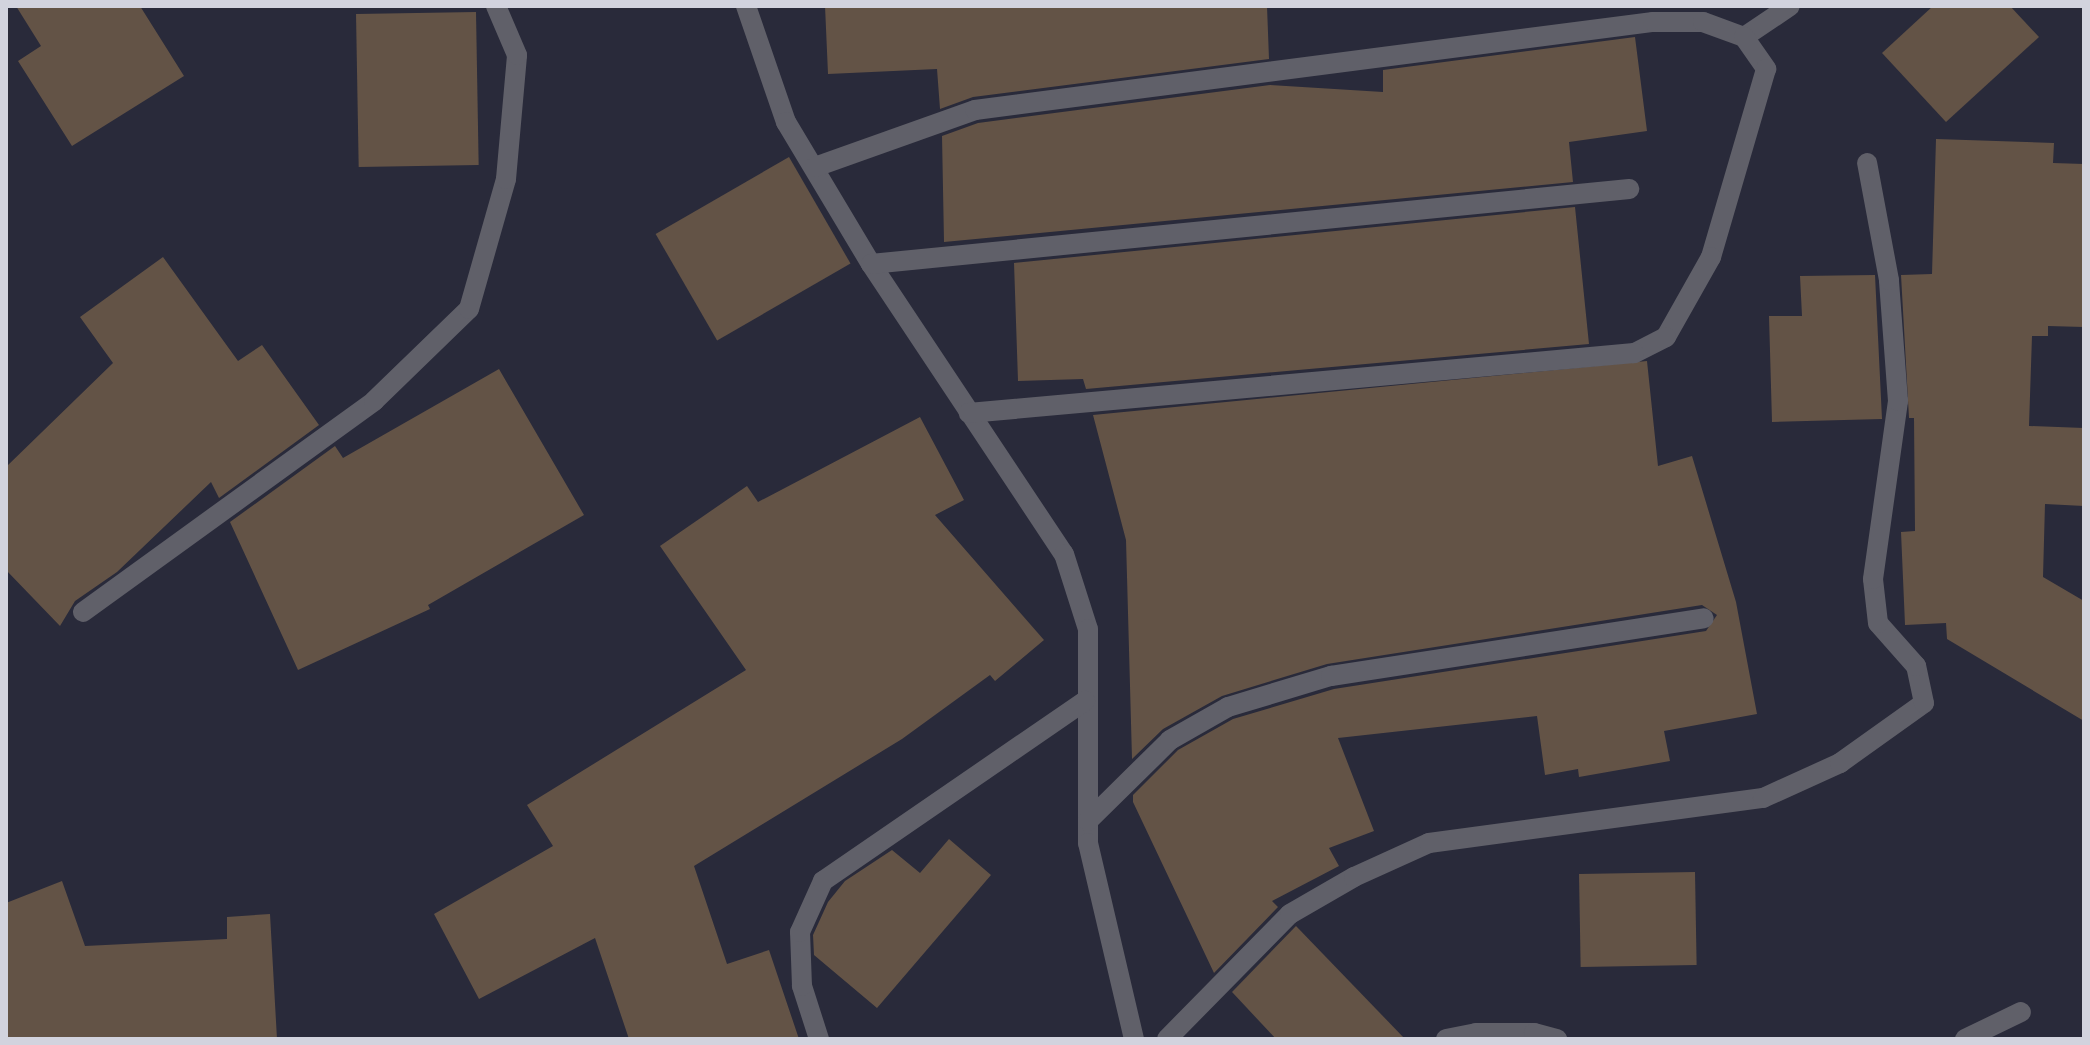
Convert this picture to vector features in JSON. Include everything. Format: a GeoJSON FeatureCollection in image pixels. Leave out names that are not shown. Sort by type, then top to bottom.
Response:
{"type":"FeatureCollection","features":[{"type":"Feature","properties":{"kind":"street"},"geometry":{"type":"LineString","coordinates":[[83,612],[374,401],[469,309],[506,179],[517,55],[496,6]]}},
{"type":"Feature","properties":{"kind":"street"},"geometry":{"type":"LineString","coordinates":[[746,6],[786,122],[871,264],[1064,554],[1088,629],[1085,701],[1088,821],[1134,1039]]}},
{"type":"Feature","properties":{"kind":"street"},"geometry":{"type":"LineString","coordinates":[[1744,37],[1790,6]]}},
{"type":"Feature","properties":{"kind":"street"},"geometry":{"type":"LineString","coordinates":[[815,167],[975,110],[1653,22],[1703,22],[1744,37],[1766,69],[1711,257],[1666,337],[1634,353],[969,413]]}},
{"type":"Feature","properties":{"kind":"street"},"geometry":{"type":"LineString","coordinates":[[1167,1039],[1290,914],[1354,877],[1429,843],[1763,798],[1840,763],[1924,703],[1916,666],[1878,623],[1873,579],[1898,401],[1889,280],[1867,163]]}},
{"type":"Feature","properties":{"kind":"street"},"geometry":{"type":"LineString","coordinates":[[871,264],[1629,189]]}},
{"type":"Feature","properties":{"kind":"street"},"geometry":{"type":"LineString","coordinates":[[1088,821],[1170,740],[1228,707],[1331,676],[1704,618]]}},
{"type":"Feature","properties":{"kind":"street"},"geometry":{"type":"LineString","coordinates":[[819,1039],[802,986],[800,932],[823,881],[1085,701]]}},
{"type":"Feature","properties":{"kind":"street"},"geometry":{"type":"LineString","coordinates":[[1965,1039],[2021,1012]]}},
{"type":"Feature","properties":{"kind":"street"},"geometry":{"type":"LineString","coordinates":[[1446,1039],[1534,1033],[1557,1039]]}},
{"type":"Feature","properties":{"kind":"building"},"geometry":{"type":"Polygon","coordinates":[[[16,6],[140,6],[184,76],[72,146],[18,61],[41,46],[16,6]]]}},
{"type":"Feature","properties":{"kind":"building"},"geometry":{"type":"Polygon","coordinates":[[[825,6],[1267,6],[1269,59],[973,97],[940,109],[937,69],[828,74],[825,6]]]}},
{"type":"Feature","properties":{"kind":"building"},"geometry":{"type":"Polygon","coordinates":[[[1933,6],[2010,6],[2039,37],[1946,122],[1882,53],[1933,6]]]}},
{"type":"Feature","properties":{"kind":"building"},"geometry":{"type":"Polygon","coordinates":[[[476,12],[479,165],[359,167],[356,14],[476,12]]]}},
{"type":"Feature","properties":{"kind":"building"},"geometry":{"type":"Polygon","coordinates":[[[1635,37],[1647,131],[1569,142],[1573,182],[944,242],[942,136],[978,123],[1270,85],[1383,92],[1383,70],[1635,37]]]}},
{"type":"Feature","properties":{"kind":"building"},"geometry":{"type":"Polygon","coordinates":[[[1936,139],[2054,143],[2053,163],[2084,164],[2084,327],[2048,326],[2048,336],[2032,336],[2029,426],[2084,428],[2084,506],[2045,504],[2043,577],[2084,601],[2084,721],[1947,639],[1946,623],[1905,625],[1901,532],[1915,531],[1914,418],[1909,418],[1901,275],[1932,274],[1936,139]]]}},
{"type":"Feature","properties":{"kind":"building"},"geometry":{"type":"Polygon","coordinates":[[[789,157],[850,264],[717,341],[656,234],[789,157]]]}},
{"type":"Feature","properties":{"kind":"building"},"geometry":{"type":"Polygon","coordinates":[[[1575,207],[1589,344],[1086,389],[1083,379],[1018,381],[1014,263],[1575,207]]]}},
{"type":"Feature","properties":{"kind":"building"},"geometry":{"type":"Polygon","coordinates":[[[163,257],[238,361],[262,345],[319,425],[219,498],[211,482],[117,572],[75,601],[60,626],[6,570],[6,467],[113,363],[80,317],[163,257]]]}},
{"type":"Feature","properties":{"kind":"building"},"geometry":{"type":"Polygon","coordinates":[[[1875,275],[1882,419],[1772,422],[1769,316],[1802,316],[1800,276],[1875,275]]]}},
{"type":"Feature","properties":{"kind":"building"},"geometry":{"type":"Polygon","coordinates":[[[1647,361],[1658,466],[1692,456],[1736,602],[1757,714],[1664,731],[1670,761],[1579,777],[1578,769],[1545,775],[1537,716],[1338,738],[1374,831],[1329,848],[1339,866],[1272,901],[1278,907],[1214,973],[1133,802],[1133,795],[1178,750],[1233,719],[1334,689],[1706,631],[1717,615],[1702,605],[1327,664],[1222,696],[1163,729],[1132,759],[1126,540],[1093,415],[1647,361]]]}},
{"type":"Feature","properties":{"kind":"building"},"geometry":{"type":"Polygon","coordinates":[[[499,369],[584,515],[428,605],[430,609],[298,670],[230,522],[335,446],[343,458],[499,369]]]}},
{"type":"Feature","properties":{"kind":"building"},"geometry":{"type":"Polygon","coordinates":[[[920,417],[964,500],[935,515],[1044,640],[995,681],[990,675],[902,739],[694,866],[727,964],[769,950],[799,1039],[629,1039],[595,938],[479,999],[434,914],[553,846],[527,805],[746,670],[660,546],[747,486],[758,502],[920,417]]]}},
{"type":"Feature","properties":{"kind":"building"},"geometry":{"type":"Polygon","coordinates":[[[949,839],[991,875],[877,1008],[814,955],[813,935],[828,902],[845,881],[892,850],[920,873],[949,839]]]}},
{"type":"Feature","properties":{"kind":"building"},"geometry":{"type":"Polygon","coordinates":[[[1695,872],[1697,965],[1581,967],[1579,874],[1695,872]]]}},
{"type":"Feature","properties":{"kind":"building"},"geometry":{"type":"Polygon","coordinates":[[[62,881],[85,946],[227,939],[227,917],[270,914],[277,1039],[6,1039],[6,903],[62,881]]]}},
{"type":"Feature","properties":{"kind":"building"},"geometry":{"type":"Polygon","coordinates":[[[1296,926],[1405,1039],[1276,1039],[1232,992],[1296,926]]]}}]}
